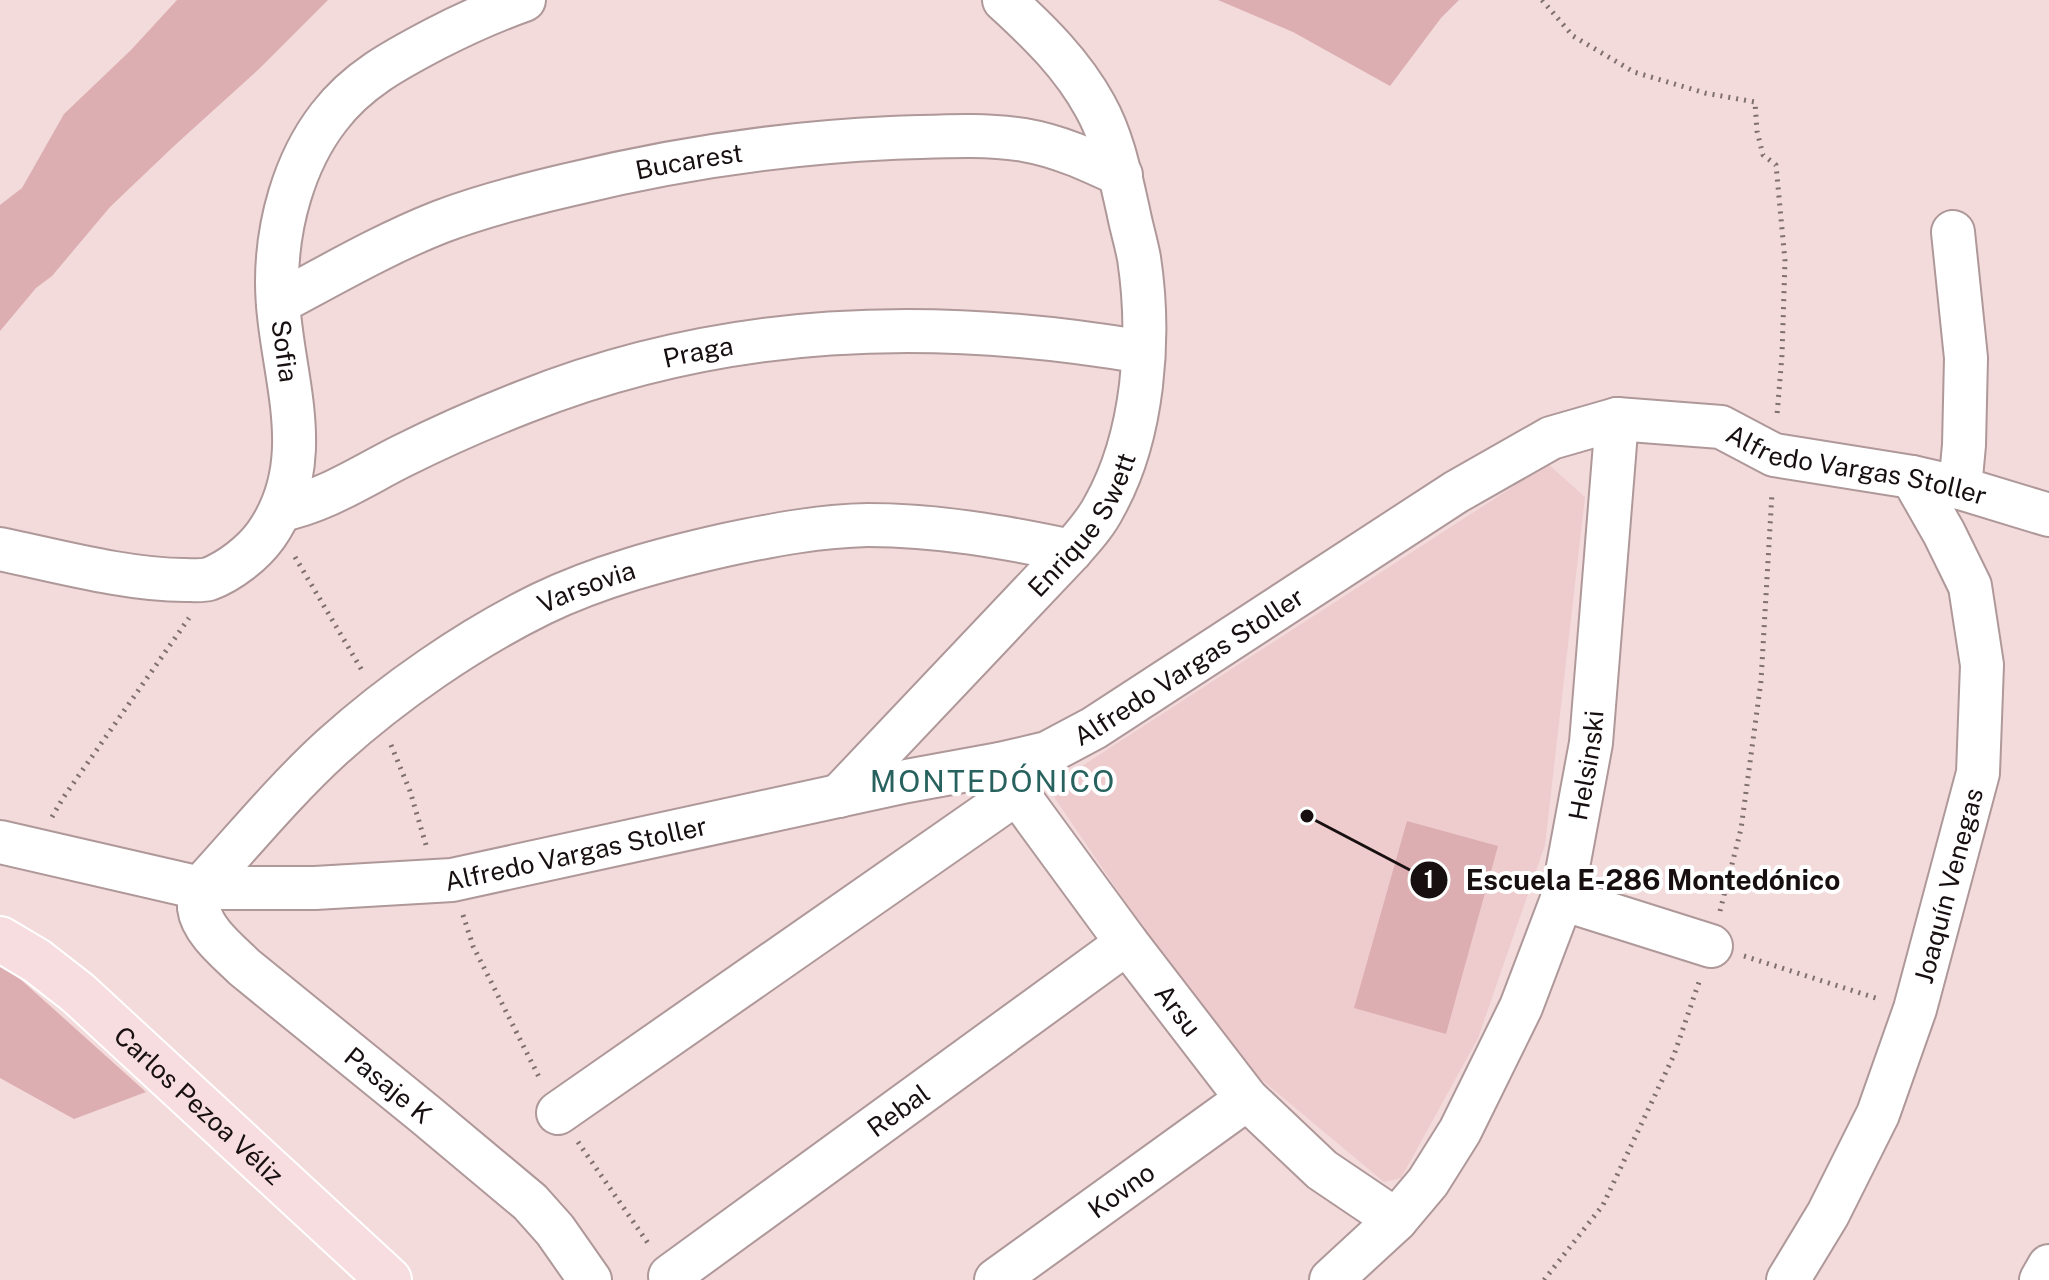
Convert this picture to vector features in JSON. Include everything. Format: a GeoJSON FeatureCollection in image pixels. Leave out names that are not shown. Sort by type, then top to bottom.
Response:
{"type":"FeatureCollection","features":[{"type":"Feature","properties":{"kind":"main road","name":"Carlos Pezoa Véliz"},"geometry":{"type":"LineString","coordinates":[[0,939],[37,961],[78,993],[389,1280]]}},
{"type":"Feature","properties":{"kind":"street","name":"Sofia"},"geometry":{"type":"LineString","coordinates":[[207,580],[246,558],[260,542],[281,510],[292,470],[291,393],[278,303],[278,259],[288,205],[310,145],[327,118],[361,83],[387,65],[469,22],[524,0]]}},
{"type":"Feature","properties":{"kind":"street"},"geometry":{"type":"LineString","coordinates":[[1004,0],[1045,39],[1084,86],[1097,110],[1121,175]]}},
{"type":"Feature","properties":{"kind":"street","name":"Bucarest"},"geometry":{"type":"LineString","coordinates":[[278,303],[406,236],[487,206],[603,176],[713,156],[844,140],[983,136],[1053,146],[1121,175]]}},
{"type":"Feature","properties":{"kind":"street","name":"Enrique Swett"},"geometry":{"type":"LineString","coordinates":[[839,796],[1071,551],[1103,511],[1123,467],[1136,421],[1143,352],[1143,292],[1139,255],[1121,175]]}},
{"type":"Feature","properties":{"kind":"street"},"geometry":{"type":"LineString","coordinates":[[1953,232],[1966,358],[1960,488]]}},
{"type":"Feature","properties":{"kind":"street","name":"Praga"},"geometry":{"type":"LineString","coordinates":[[281,510],[324,497],[401,456],[525,401],[595,375],[698,350],[816,334],[945,330],[1009,333],[1143,352]]}},
{"type":"Feature","properties":{"kind":"street","name":"Alfredo Vargas Stoller"},"geometry":{"type":"LineString","coordinates":[[0,842],[200,888],[315,888],[452,880],[907,781],[1008,779],[1047,753],[1094,728],[1456,492],[1551,438],[1617,419],[1721,427],[1774,455],[1912,477],[2049,515]]}},
{"type":"Feature","properties":{"kind":"street","name":"Helsinski"},"geometry":{"type":"LineString","coordinates":[[1331,1280],[1396,1220],[1428,1182],[1460,1131],[1521,1007],[1562,899],[1591,743],[1617,419]]}},
{"type":"Feature","properties":{"kind":"street","name":"Joaquín Venegas"},"geometry":{"type":"LineString","coordinates":[[1788,1280],[1828,1214],[1878,1114],[1915,1009],[1978,773],[1982,665],[1970,586],[1912,477]]}},
{"type":"Feature","properties":{"kind":"street","name":"Varsovia"},"geometry":{"type":"LineString","coordinates":[[200,888],[307,770],[376,709],[467,645],[544,603],[579,588],[707,549],[787,532],[842,526],[928,528],[1007,537],[1071,551]]}},
{"type":"Feature","properties":{"kind":"street"},"geometry":{"type":"LineString","coordinates":[[0,549],[134,575],[171,580],[207,580]]}},
{"type":"Feature","properties":{"kind":"street"},"geometry":{"type":"LineString","coordinates":[[558,1113],[1008,779]]}},
{"type":"Feature","properties":{"kind":"street","name":"Arsu"},"geometry":{"type":"LineString","coordinates":[[1008,779],[1127,943],[1247,1099],[1322,1170],[1396,1220]]}},
{"type":"Feature","properties":{"kind":"street","name":"Pasaje K"},"geometry":{"type":"LineString","coordinates":[[200,888],[199,910],[217,940],[244,967],[530,1202],[555,1230],[590,1280]]}},
{"type":"Feature","properties":{"kind":"street"},"geometry":{"type":"LineString","coordinates":[[1562,899],[1711,946]]}},
{"type":"Feature","properties":{"kind":"street","name":"Rebal"},"geometry":{"type":"LineString","coordinates":[[670,1276],[1127,943]]}},
{"type":"Feature","properties":{"kind":"street","name":"Kovno"},"geometry":{"type":"LineString","coordinates":[[996,1280],[1247,1099]]}},
{"type":"Feature","properties":{"kind":"street"},"geometry":{"type":"LineString","coordinates":[[2041,1280],[2049,1266]]}},
{"type":"Feature","properties":{"kind":"path"},"geometry":{"type":"LineString","coordinates":[[1542,0],[1573,36],[1634,72],[1705,93],[1755,102],[1763,155],[1776,165],[1785,261],[1761,681],[1741,829],[1711,946],[1674,1055],[1603,1205],[1544,1280]]}},
{"type":"Feature","properties":{"kind":"path"},"geometry":{"type":"LineString","coordinates":[[41,852],[47,826],[63,798],[178,634],[207,580]]}},
{"type":"Feature","properties":{"kind":"path"},"geometry":{"type":"LineString","coordinates":[[1711,946],[1915,1009]]}},
{"type":"Feature","properties":{"kind":"shaded area"},"geometry":{"type":"Polygon","coordinates":[[[177,0],[328,0],[260,68],[110,207],[52,276],[36,288],[0,331],[0,205],[22,188],[64,114],[131,50],[177,0]]]}},
{"type":"Feature","properties":{"kind":"shaded area"},"geometry":{"type":"Polygon","coordinates":[[[1218,0],[1459,0],[1441,18],[1390,86],[1293,32],[1218,0]]]}},
{"type":"Feature","properties":{"kind":"shaded area"},"geometry":{"type":"Polygon","coordinates":[[[1548,464],[1585,497],[1545,845],[1478,1038],[1401,1178],[1384,1182],[1250,1070],[1209,1025],[1048,788],[1548,464]]]}},
{"type":"Feature","properties":{"kind":"shaded area"},"geometry":{"type":"Polygon","coordinates":[[[1407,821],[1498,846],[1446,1034],[1354,1008],[1407,821]]]}},
{"type":"Feature","properties":{"kind":"shaded area"},"geometry":{"type":"Polygon","coordinates":[[[0,966],[9,969],[146,1092],[74,1119],[0,1078],[0,966]]]}},
{"type":"Feature","properties":{"kind":"place","name":"Escuela E-286 Montedónico"},"geometry":{"type":"Point","coordinates":[1307,816]}},
{"type":"Feature","properties":{"kind":"district","name":"MONTEDÓNICO"},"geometry":{"type":"Point","coordinates":[993,781]}}]}
